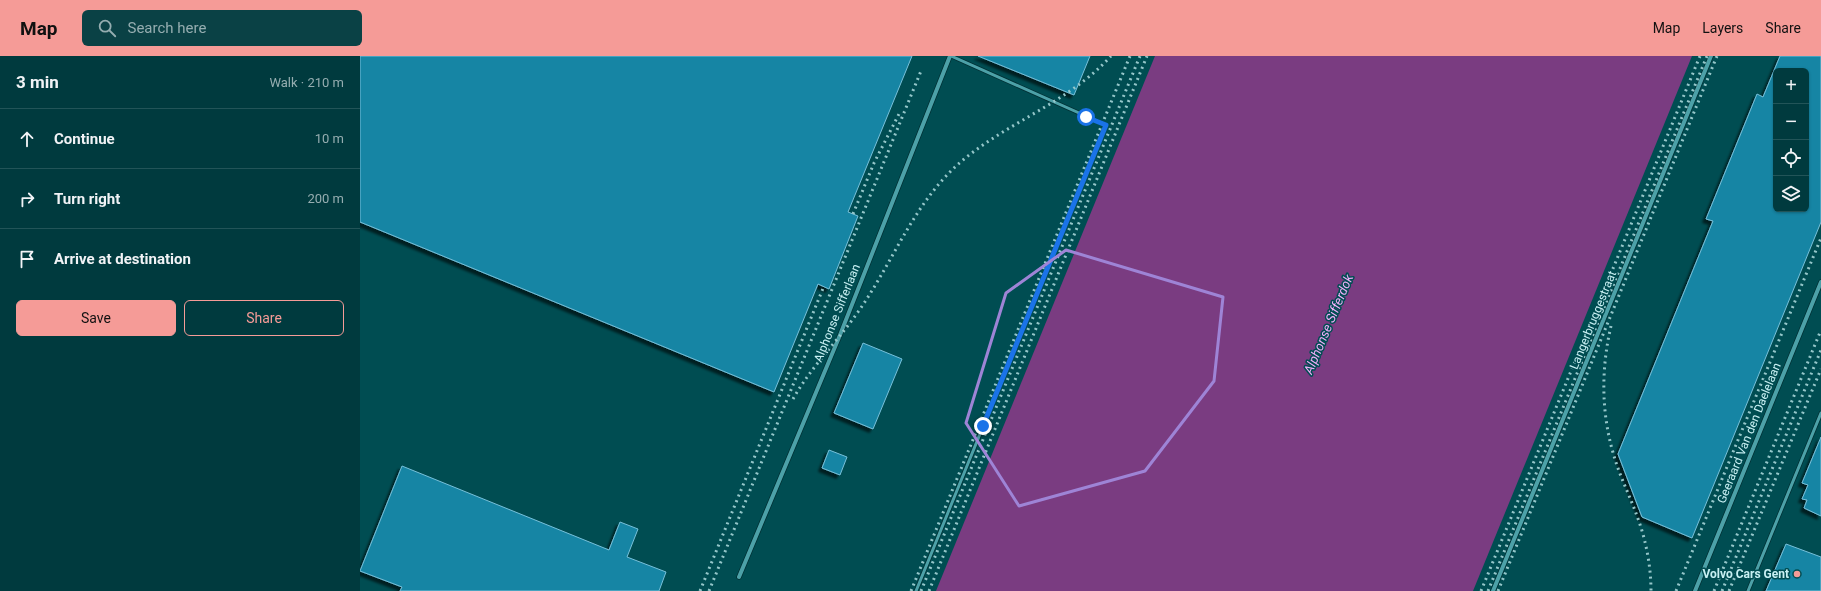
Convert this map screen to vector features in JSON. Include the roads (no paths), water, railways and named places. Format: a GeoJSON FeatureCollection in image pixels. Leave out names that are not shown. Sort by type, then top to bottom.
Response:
{"type":"FeatureCollection","features":[{"type":"Feature","properties":{"kind":"street","name":"Alphonse Sifferlaan"},"geometry":{"type":"LineString","coordinates":[[739,577],[840,335],[951,56]]}},
{"type":"Feature","properties":{"kind":"street","name":"Langerbruggestraat"},"geometry":{"type":"LineString","coordinates":[[1493,591],[1711,56]]}},
{"type":"Feature","properties":{"kind":"street","name":"Geeraard Van den Daelelaan"},"geometry":{"type":"LineString","coordinates":[[1695,591],[1821,282]]}},
{"type":"Feature","properties":{"kind":"lane"},"geometry":{"type":"LineString","coordinates":[[916,591],[1106,125],[951,56]]}},
{"type":"Feature","properties":{"kind":"lane"},"geometry":{"type":"LineString","coordinates":[[1748,591],[1821,413]]}},
{"type":"Feature","properties":{"kind":"water","name":"Alphonse Sifferdok"},"geometry":{"type":"Polygon","coordinates":[[[1155,56],[1692,56],[1473,591],[936,591],[1155,56]]]}},
{"type":"Feature","properties":{"kind":"railway"},"geometry":{"type":"LineString","coordinates":[[793,399],[816,365],[858,312],[871,293],[918,213],[946,176],[981,146],[1077,86],[1095,72],[1111,56]]}},
{"type":"Feature","properties":{"kind":"railway"},"geometry":{"type":"LineString","coordinates":[[911,591],[1130,56]]}},
{"type":"Feature","properties":{"kind":"railway"},"geometry":{"type":"LineString","coordinates":[[921,591],[1140,56]]}},
{"type":"Feature","properties":{"kind":"railway"},"geometry":{"type":"LineString","coordinates":[[929,591],[1147,56]]}},
{"type":"Feature","properties":{"kind":"railway"},"geometry":{"type":"LineString","coordinates":[[1481,591],[1700,56]]}},
{"type":"Feature","properties":{"kind":"railway"},"geometry":{"type":"LineString","coordinates":[[1488,591],[1707,56]]}},
{"type":"Feature","properties":{"kind":"railway"},"geometry":{"type":"LineString","coordinates":[[1498,591],[1717,56]]}},
{"type":"Feature","properties":{"kind":"railway"},"geometry":{"type":"LineString","coordinates":[[709,591],[921,71]]}},
{"type":"Feature","properties":{"kind":"railway"},"geometry":{"type":"LineString","coordinates":[[853,214],[874,163],[900,112]]}},
{"type":"Feature","properties":{"kind":"railway"},"geometry":{"type":"LineString","coordinates":[[1676,591],[1821,238]]}},
{"type":"Feature","properties":{"kind":"railway"},"geometry":{"type":"LineString","coordinates":[[700,591],[824,286]]}},
{"type":"Feature","properties":{"kind":"railway"},"geometry":{"type":"LineString","coordinates":[[1611,326],[1605,358],[1604,375],[1607,424],[1616,464],[1643,534],[1649,563],[1651,591]]}},
{"type":"Feature","properties":{"kind":"railway"},"geometry":{"type":"LineString","coordinates":[[1714,591],[1821,330]]}},
{"type":"Feature","properties":{"kind":"railway"},"geometry":{"type":"LineString","coordinates":[[1722,591],[1821,350]]}},
{"type":"Feature","properties":{"kind":"railway"},"geometry":{"type":"LineString","coordinates":[[1729,591],[1821,369]]}},
{"type":"Feature","properties":{"kind":"place","name":"Volvo Cars Gent"},"geometry":{"type":"Point","coordinates":[1797,574]}}]}
